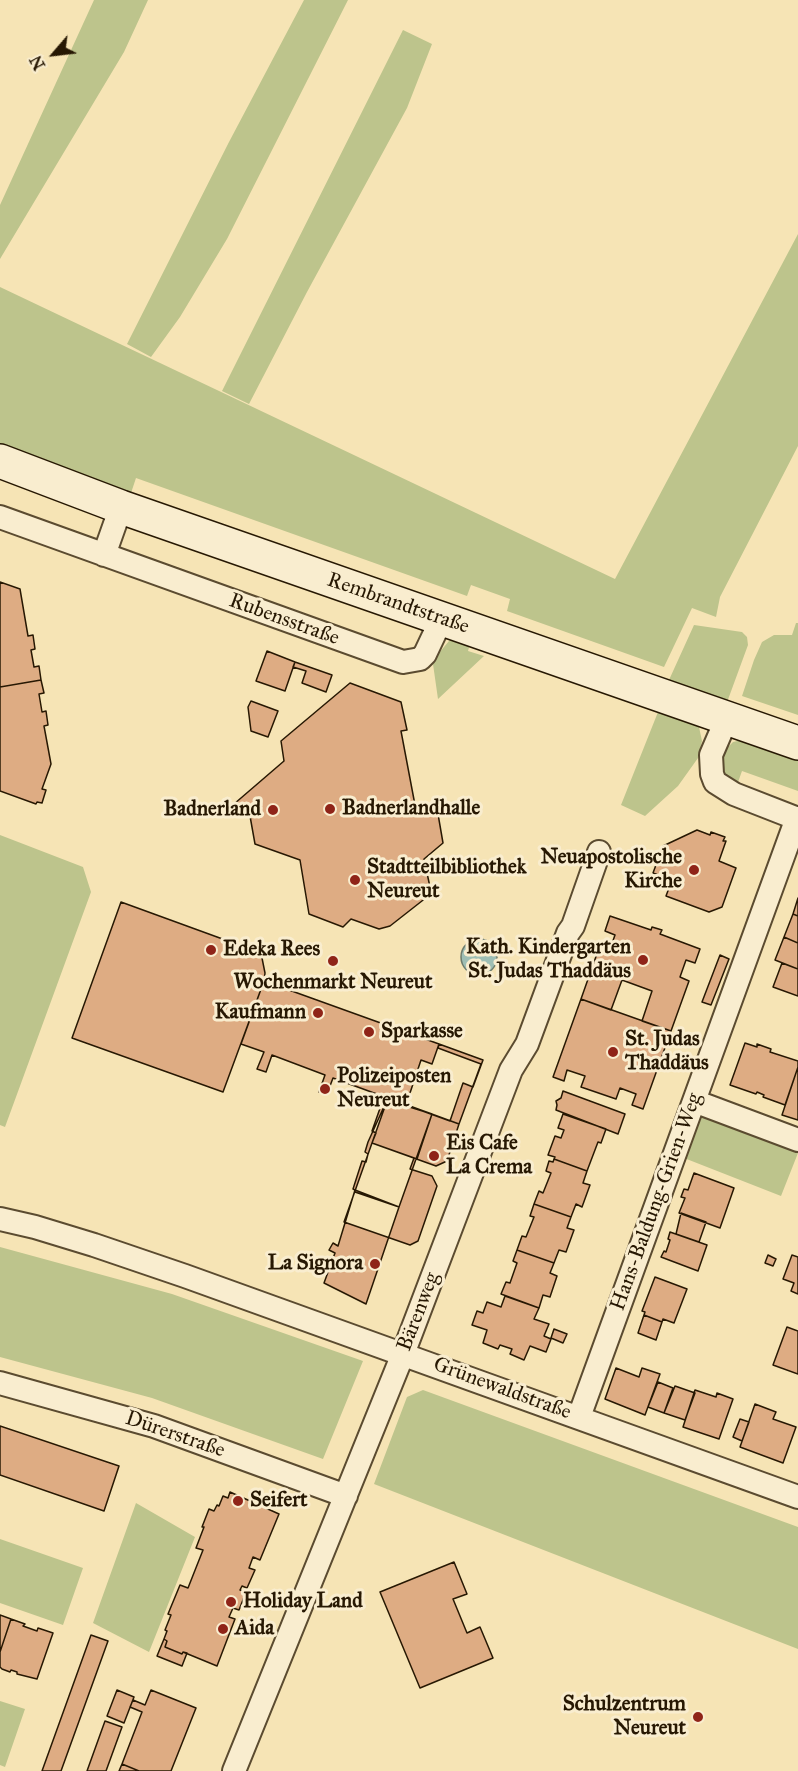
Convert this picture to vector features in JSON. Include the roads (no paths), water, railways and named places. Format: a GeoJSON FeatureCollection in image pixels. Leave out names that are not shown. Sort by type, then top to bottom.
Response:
{"type":"FeatureCollection","features":[{"type":"Feature","properties":{"kind":"street","name":"Rembrandtstraße"},"geometry":{"type":"LineString","coordinates":[[0,461],[121,507],[798,743]]}},
{"type":"Feature","properties":{"kind":"street"},"geometry":{"type":"LineString","coordinates":[[104,555],[121,507]]}},
{"type":"Feature","properties":{"kind":"street","name":"Rubensstraße"},"geometry":{"type":"LineString","coordinates":[[0,517],[403,662],[420,659],[425,654],[442,618]]}},
{"type":"Feature","properties":{"kind":"street"},"geometry":{"type":"LineString","coordinates":[[727,718],[711,755],[715,782],[734,794],[798,819]]}},
{"type":"Feature","properties":{"kind":"street","name":"Hans-Baldung-Grien-Weg"},"geometry":{"type":"LineString","coordinates":[[579,1417],[798,819]]}},
{"type":"Feature","properties":{"kind":"street","name":"Bärenweg"},"geometry":{"type":"LineString","coordinates":[[234,1771],[403,1354],[511,1070],[527,1044],[599,852]]}},
{"type":"Feature","properties":{"kind":"street"},"geometry":{"type":"LineString","coordinates":[[694,1101],[798,1140]]}},
{"type":"Feature","properties":{"kind":"street","name":"Grünewaldstraße"},"geometry":{"type":"LineString","coordinates":[[0,1219],[94,1245],[797,1495]]}},
{"type":"Feature","properties":{"kind":"street","name":"Dürerstraße"},"geometry":{"type":"LineString","coordinates":[[0,1383],[154,1426],[346,1496]]}},
{"type":"Feature","properties":{"kind":"water"},"geometry":{"type":"Polygon","coordinates":[[[479,939],[492,944],[497,957],[492,970],[479,975],[466,970],[461,957],[466,944],[479,939]]]}},
{"type":"Feature","properties":{"kind":"place","name":"Badnerlandhalle"},"geometry":{"type":"Point","coordinates":[330,809]}},
{"type":"Feature","properties":{"kind":"place","name":"Badnerland"},"geometry":{"type":"Point","coordinates":[273,810]}},
{"type":"Feature","properties":{"kind":"place","name":"Neuapostolische Kirche"},"geometry":{"type":"Point","coordinates":[694,870]}},
{"type":"Feature","properties":{"kind":"place","name":"Stadtteilbibliothek Neureut"},"geometry":{"type":"Point","coordinates":[355,880]}},
{"type":"Feature","properties":{"kind":"place","name":"Edeka Rees"},"geometry":{"type":"Point","coordinates":[211,950]}},
{"type":"Feature","properties":{"kind":"place","name":"Kath. Kindergarten St. Judas Thaddäus"},"geometry":{"type":"Point","coordinates":[643,960]}},
{"type":"Feature","properties":{"kind":"place","name":"Wochenmarkt Neureut"},"geometry":{"type":"Point","coordinates":[333,961]}},
{"type":"Feature","properties":{"kind":"place","name":"Kaufmann"},"geometry":{"type":"Point","coordinates":[318,1013]}},
{"type":"Feature","properties":{"kind":"place","name":"Sparkasse"},"geometry":{"type":"Point","coordinates":[369,1032]}},
{"type":"Feature","properties":{"kind":"place","name":"St. Judas Thaddäus"},"geometry":{"type":"Point","coordinates":[613,1052]}},
{"type":"Feature","properties":{"kind":"place","name":"Polizeiposten Neureut"},"geometry":{"type":"Point","coordinates":[325,1089]}},
{"type":"Feature","properties":{"kind":"place","name":"Eis Cafe La Crema"},"geometry":{"type":"Point","coordinates":[434,1156]}},
{"type":"Feature","properties":{"kind":"place","name":"La Signora"},"geometry":{"type":"Point","coordinates":[375,1264]}},
{"type":"Feature","properties":{"kind":"place","name":"Seifert"},"geometry":{"type":"Point","coordinates":[238,1501]}},
{"type":"Feature","properties":{"kind":"place","name":"Holiday Land"},"geometry":{"type":"Point","coordinates":[231,1602]}},
{"type":"Feature","properties":{"kind":"place","name":"Aida"},"geometry":{"type":"Point","coordinates":[223,1629]}},
{"type":"Feature","properties":{"kind":"place","name":"Schulzentrum Neureut"},"geometry":{"type":"Point","coordinates":[698,1717]}}]}
